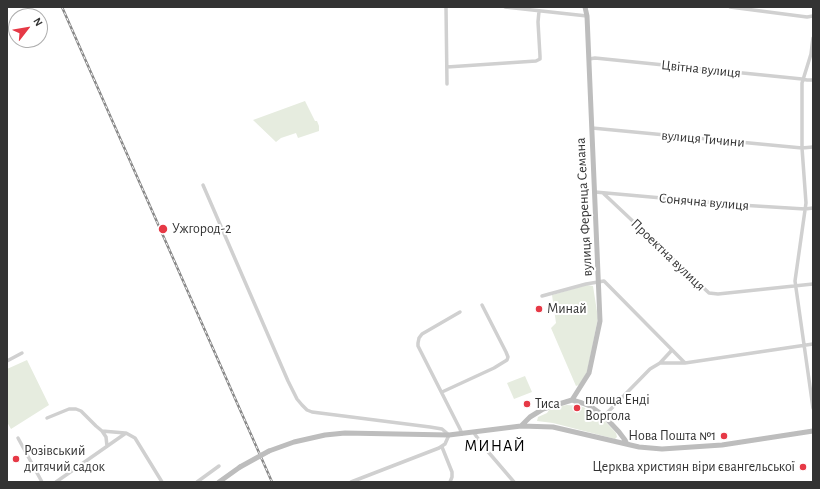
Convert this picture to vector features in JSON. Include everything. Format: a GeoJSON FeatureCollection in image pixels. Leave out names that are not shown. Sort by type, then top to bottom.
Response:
{"type":"FeatureCollection","features":[{"type":"Feature","properties":{"kind":"main road","name":"вулиця Ференца Семана"},"geometry":{"type":"LineString","coordinates":[[572,400],[591,369],[600,326],[586,7]]}},
{"type":"Feature","properties":{"kind":"main road"},"geometry":{"type":"LineString","coordinates":[[521,426],[530,417],[542,409],[572,400],[586,404],[604,416],[628,444]]}},
{"type":"Feature","properties":{"kind":"main road"},"geometry":{"type":"LineString","coordinates":[[219,482],[240,467],[269,451],[294,442],[325,435],[345,433],[449,435],[521,426],[552,427],[628,444],[662,449],[698,448],[813,431]]}},
{"type":"Feature","properties":{"kind":"street"},"geometry":{"type":"LineString","coordinates":[[446,7],[447,84]]}},
{"type":"Feature","properties":{"kind":"street"},"geometry":{"type":"LineString","coordinates":[[506,7],[587,16]]}},
{"type":"Feature","properties":{"kind":"street"},"geometry":{"type":"LineString","coordinates":[[730,7],[807,17],[813,16]]}},
{"type":"Feature","properties":{"kind":"street"},"geometry":{"type":"LineString","coordinates":[[447,67],[536,61],[540,59],[538,22],[539,11]]}},
{"type":"Feature","properties":{"kind":"street"},"geometry":{"type":"LineString","coordinates":[[813,38],[811,54],[802,79],[802,148],[805,209],[795,286],[805,345],[813,408]]}},
{"type":"Feature","properties":{"kind":"street","name":"Цвітна вулиця"},"geometry":{"type":"LineString","coordinates":[[589,59],[603,59],[813,80]]}},
{"type":"Feature","properties":{"kind":"street","name":"вулиця Тичини"},"geometry":{"type":"LineString","coordinates":[[592,128],[802,148],[813,147]]}},
{"type":"Feature","properties":{"kind":"street"},"geometry":{"type":"LineString","coordinates":[[203,186],[288,381],[297,399],[302,405],[307,410],[312,412],[442,429],[449,435],[447,441],[442,446],[351,482]]}},
{"type":"Feature","properties":{"kind":"street","name":"Сонячна вулиця"},"geometry":{"type":"LineString","coordinates":[[595,192],[805,209],[813,208]]}},
{"type":"Feature","properties":{"kind":"street","name":"Проектна вулиця"},"geometry":{"type":"LineString","coordinates":[[603,193],[708,293],[718,294],[813,284]]}},
{"type":"Feature","properties":{"kind":"street"},"geometry":{"type":"LineString","coordinates":[[542,296],[586,284],[604,281],[685,363]]}},
{"type":"Feature","properties":{"kind":"street"},"geometry":{"type":"LineString","coordinates":[[442,392],[494,368],[507,360],[508,357],[506,352],[482,305]]}},
{"type":"Feature","properties":{"kind":"street"},"geometry":{"type":"LineString","coordinates":[[460,312],[423,333],[419,338],[418,346],[462,434]]}},
{"type":"Feature","properties":{"kind":"street"},"geometry":{"type":"LineString","coordinates":[[660,363],[698,362],[813,344]]}},
{"type":"Feature","properties":{"kind":"street"},"geometry":{"type":"LineString","coordinates":[[604,416],[650,369],[660,363],[672,350]]}},
{"type":"Feature","properties":{"kind":"street"},"geometry":{"type":"LineString","coordinates":[[7,361],[22,353]]}},
{"type":"Feature","properties":{"kind":"street"},"geometry":{"type":"LineString","coordinates":[[47,418],[69,409],[81,411],[102,430],[106,437],[107,446]]}},
{"type":"Feature","properties":{"kind":"street"},"geometry":{"type":"LineString","coordinates":[[102,430],[126,433],[135,438],[162,482]]}},
{"type":"Feature","properties":{"kind":"street"},"geometry":{"type":"LineString","coordinates":[[56,482],[126,433]]}},
{"type":"Feature","properties":{"kind":"street"},"geometry":{"type":"LineString","coordinates":[[474,433],[514,482]]}},
{"type":"Feature","properties":{"kind":"street"},"geometry":{"type":"LineString","coordinates":[[18,438],[42,482]]}},
{"type":"Feature","properties":{"kind":"street"},"geometry":{"type":"LineString","coordinates":[[442,446],[452,472],[450,482]]}},
{"type":"Feature","properties":{"kind":"street"},"geometry":{"type":"LineString","coordinates":[[196,482],[219,466]]}},
{"type":"Feature","properties":{"kind":"shaded area"},"geometry":{"type":"Polygon","coordinates":[[[305,101],[315,121],[317,121],[319,131],[298,138],[296,133],[281,138],[276,142],[253,120],[305,101]]]}},
{"type":"Feature","properties":{"kind":"shaded area"},"geometry":{"type":"Polygon","coordinates":[[[587,285],[593,286],[598,318],[587,372],[579,385],[576,386],[551,328],[556,323],[552,295],[587,285]]]}},
{"type":"Feature","properties":{"kind":"shaded area"},"geometry":{"type":"Polygon","coordinates":[[[27,360],[49,405],[11,429],[7,422],[7,369],[27,360]]]}},
{"type":"Feature","properties":{"kind":"shaded area"},"geometry":{"type":"Polygon","coordinates":[[[525,376],[532,392],[514,399],[507,383],[525,376]]]}},
{"type":"Feature","properties":{"kind":"shaded area"},"geometry":{"type":"Polygon","coordinates":[[[567,405],[580,406],[601,417],[616,433],[617,437],[615,439],[553,423],[537,421],[538,417],[547,413],[549,410],[567,405]]]}},
{"type":"Feature","properties":{"kind":"railway"},"geometry":{"type":"LineString","coordinates":[[62,7],[272,482]]}},
{"type":"Feature","properties":{"kind":"place","name":"Ужгород-2"},"geometry":{"type":"Point","coordinates":[163,229]}},
{"type":"Feature","properties":{"kind":"place","name":"Минай"},"geometry":{"type":"Point","coordinates":[539,309]}},
{"type":"Feature","properties":{"kind":"place","name":"Тиса"},"geometry":{"type":"Point","coordinates":[527,404]}},
{"type":"Feature","properties":{"kind":"place","name":"площа Енді Воргола"},"geometry":{"type":"Point","coordinates":[577,408]}},
{"type":"Feature","properties":{"kind":"place","name":"Нова Пошта №1"},"geometry":{"type":"Point","coordinates":[724,436]}},
{"type":"Feature","properties":{"kind":"place","name":"Розівський дитячий садок"},"geometry":{"type":"Point","coordinates":[16,459]}},
{"type":"Feature","properties":{"kind":"place","name":"Церква християн віри євангельської"},"geometry":{"type":"Point","coordinates":[803,467]}},
{"type":"Feature","properties":{"kind":"district","name":"МИНАЙ"},"geometry":{"type":"Point","coordinates":[495,446]}}]}
